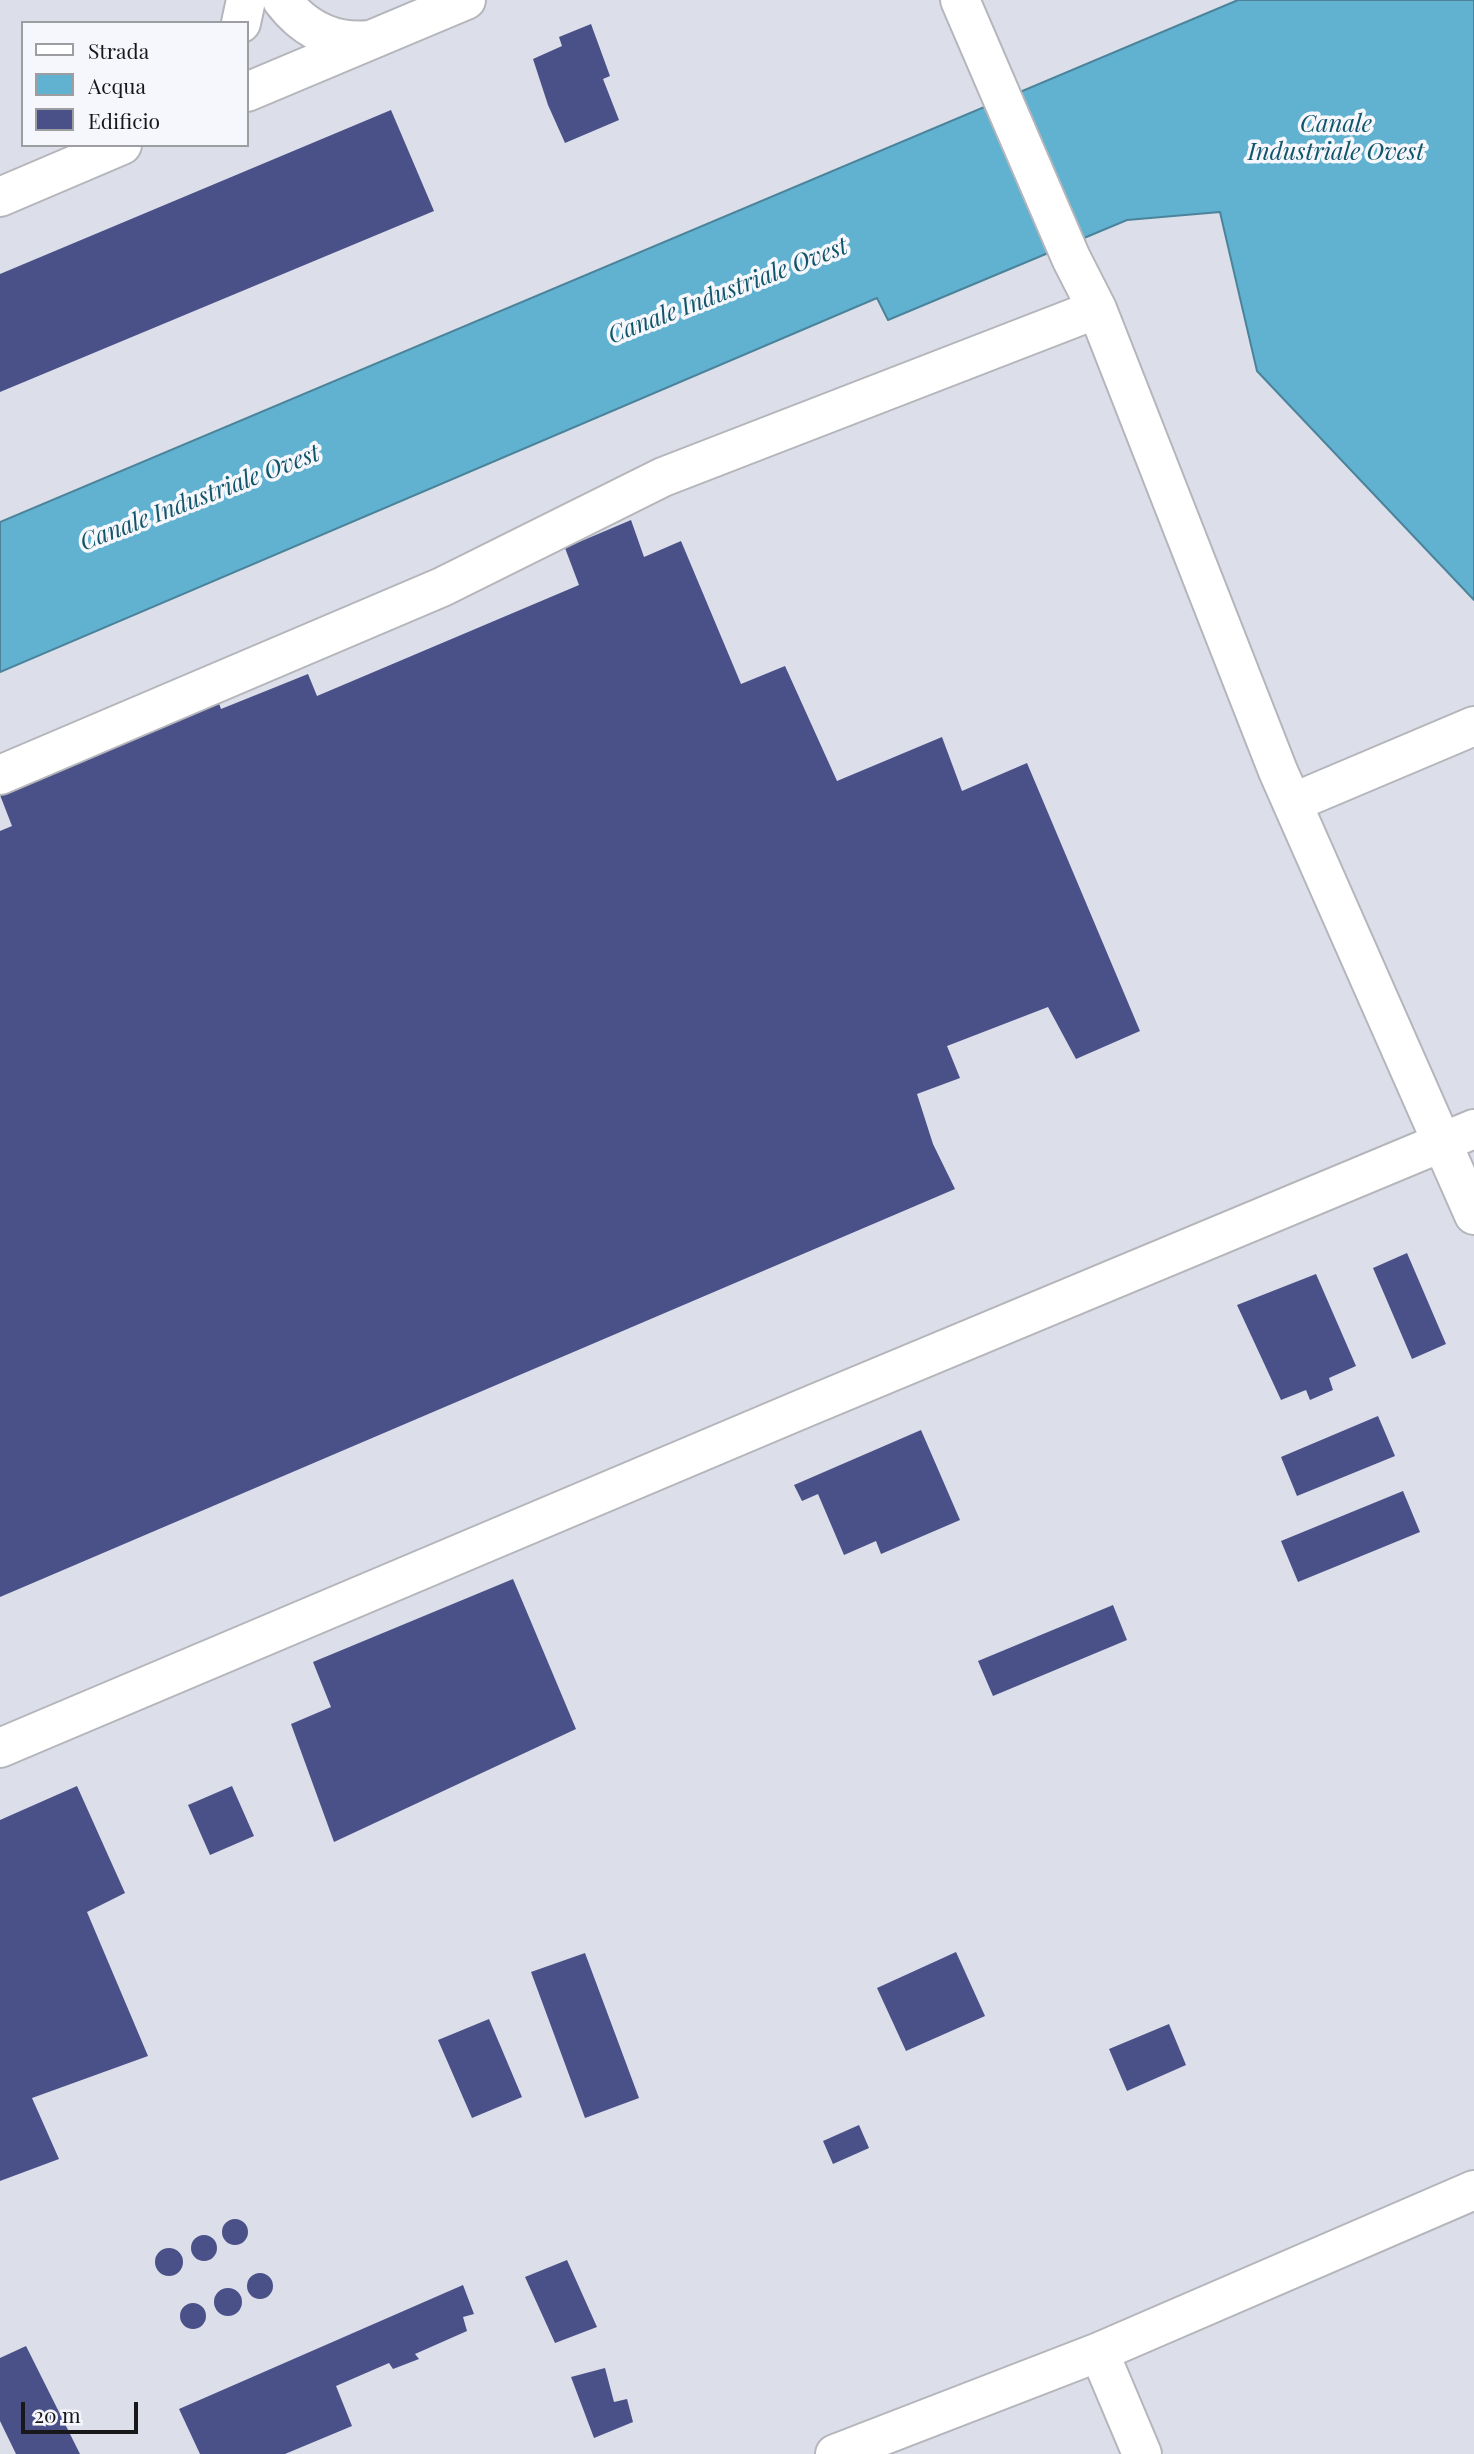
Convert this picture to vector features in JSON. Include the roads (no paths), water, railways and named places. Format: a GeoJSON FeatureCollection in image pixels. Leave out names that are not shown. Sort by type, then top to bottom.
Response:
{"type":"FeatureCollection","features":[{"type":"Feature","properties":{"kind":"lane"},"geometry":{"type":"LineString","coordinates":[[241,21],[246,0]]}},
{"type":"Feature","properties":{"kind":"lane"},"geometry":{"type":"LineString","coordinates":[[282,0],[307,27],[351,42],[372,40]]}},
{"type":"Feature","properties":{"kind":"lane"},"geometry":{"type":"LineString","coordinates":[[248,92],[466,0]]}},
{"type":"Feature","properties":{"kind":"lane"},"geometry":{"type":"LineString","coordinates":[[960,0],[1071,258],[1097,309],[1292,803],[1459,1136],[1474,1215]]}},
{"type":"Feature","properties":{"kind":"lane"},"geometry":{"type":"LineString","coordinates":[[0,197],[117,147]]}},
{"type":"Feature","properties":{"kind":"lane"},"geometry":{"type":"LineString","coordinates":[[0,775],[442,587],[663,478],[1097,309]]}},
{"type":"Feature","properties":{"kind":"lane"},"geometry":{"type":"LineString","coordinates":[[1292,803],[1474,726]]}},
{"type":"Feature","properties":{"kind":"lane"},"geometry":{"type":"LineString","coordinates":[[0,1748],[802,1409],[1459,1136]]}},
{"type":"Feature","properties":{"kind":"lane"},"geometry":{"type":"LineString","coordinates":[[835,2454],[1099,2352],[1474,2190]]}},
{"type":"Feature","properties":{"kind":"lane"},"geometry":{"type":"LineString","coordinates":[[1099,2352],[1142,2454]]}},
{"type":"Feature","properties":{"kind":"water","name":"Canale Industriale Ovest"},"geometry":{"type":"Polygon","coordinates":[[[1238,0],[1474,0],[1474,600],[1257,371],[1220,212],[1127,220],[888,320],[877,298],[0,672],[0,522],[1238,0]]]}}]}
